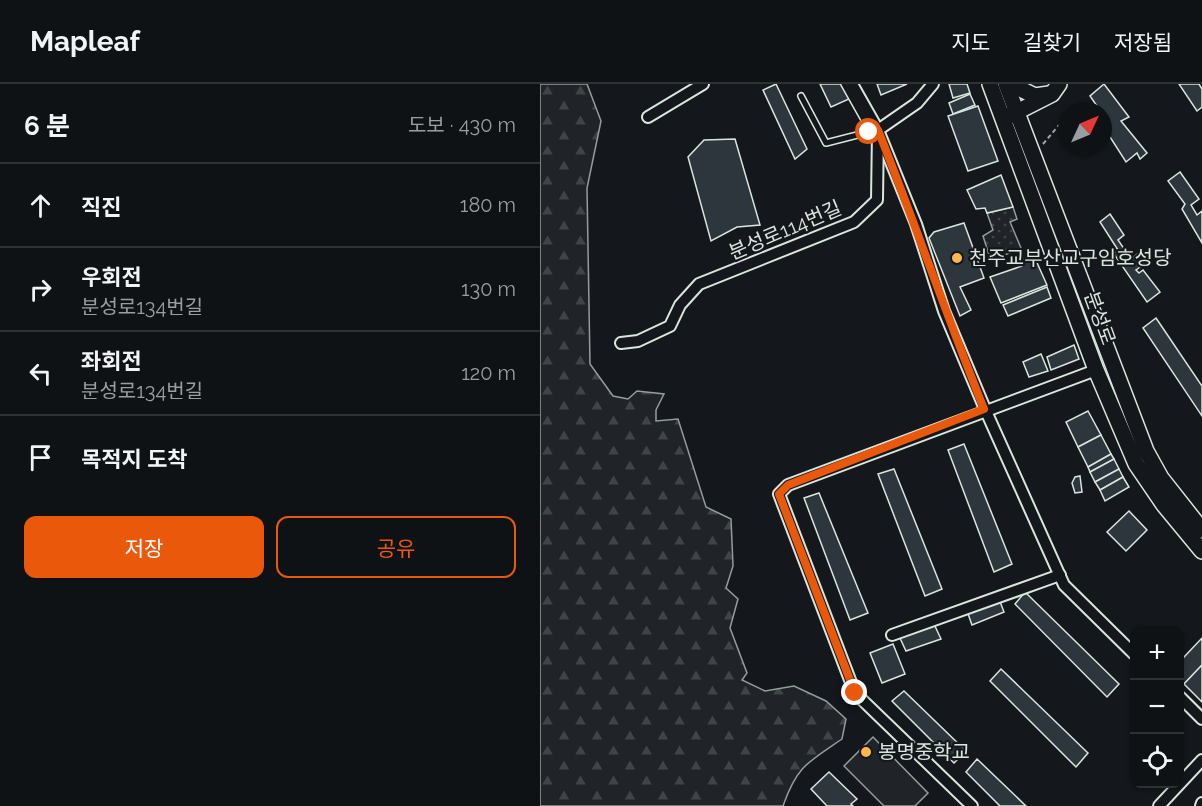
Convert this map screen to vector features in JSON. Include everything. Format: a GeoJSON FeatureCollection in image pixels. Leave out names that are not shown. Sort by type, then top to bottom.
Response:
{"type":"FeatureCollection","features":[{"type":"Feature","properties":{"kind":"main road","name":"분성로"},"geometry":{"type":"LineString","coordinates":[[990,84],[1010,116],[1146,450],[1161,478],[1202,530]]}},
{"type":"Feature","properties":{"kind":"main road","name":"분성로"},"geometry":{"type":"LineString","coordinates":[[1008,84],[1010,116],[1096,370],[1136,464],[1164,505],[1202,551]]}},
{"type":"Feature","properties":{"kind":"main road"},"geometry":{"type":"LineString","coordinates":[[1008,84],[1035,96],[1055,89]]}},
{"type":"Feature","properties":{"kind":"main road"},"geometry":{"type":"LineString","coordinates":[[1010,116],[1055,89]]}},
{"type":"Feature","properties":{"kind":"street"},"geometry":{"type":"LineString","coordinates":[[648,117],[703,84]]}},
{"type":"Feature","properties":{"kind":"street"},"geometry":{"type":"LineString","coordinates":[[852,84],[916,224],[944,311],[984,409],[1064,585],[1130,650]]}},
{"type":"Feature","properties":{"kind":"street"},"geometry":{"type":"LineString","coordinates":[[873,131],[917,103],[933,84]]}},
{"type":"Feature","properties":{"kind":"street","name":"분성로114번길"},"geometry":{"type":"LineString","coordinates":[[621,343],[638,341],[670,326],[680,305],[699,284],[854,222],[877,200],[873,131]]}},
{"type":"Feature","properties":{"kind":"street"},"geometry":{"type":"LineString","coordinates":[[972,806],[855,693],[779,494],[788,485],[984,409],[1096,370]]}},
{"type":"Feature","properties":{"kind":"street"},"geometry":{"type":"LineString","coordinates":[[892,634],[1060,575]]}},
{"type":"Feature","properties":{"kind":"street"},"geometry":{"type":"LineString","coordinates":[[1184,702],[1202,719]]}},
{"type":"Feature","properties":{"kind":"street"},"geometry":{"type":"LineString","coordinates":[[1159,806],[1202,760]]}},
{"type":"Feature","properties":{"kind":"lane"},"geometry":{"type":"LineString","coordinates":[[801,96],[825,143],[873,131],[844,84]]}},
{"type":"Feature","properties":{"kind":"green space"},"geometry":{"type":"Polygon","coordinates":[[[540,84],[587,84],[601,121],[587,188],[590,364],[613,396],[628,399],[637,391],[664,394],[656,410],[656,421],[678,419],[706,507],[731,519],[733,566],[726,588],[738,599],[730,628],[747,673],[742,680],[765,691],[794,686],[826,701],[846,719],[842,739],[805,766],[793,782],[783,806],[540,806],[540,84]]]}},
{"type":"Feature","properties":{"kind":"green space"},"geometry":{"type":"Polygon","coordinates":[[[1013,207],[1017,219],[1010,222],[1021,248],[991,261],[983,236],[993,230],[987,213],[1013,207]]]}},
{"type":"Feature","properties":{"kind":"green space"},"geometry":{"type":"Polygon","coordinates":[[[873,737],[928,793],[915,806],[884,806],[844,766],[873,737]]]}},
{"type":"Feature","properties":{"kind":"building"},"geometry":{"type":"Polygon","coordinates":[[[776,84],[807,149],[795,159],[763,90],[776,84]]]}},
{"type":"Feature","properties":{"kind":"building"},"geometry":{"type":"Polygon","coordinates":[[[820,84],[841,84],[849,99],[831,107],[820,84]]]}},
{"type":"Feature","properties":{"kind":"building"},"geometry":{"type":"Polygon","coordinates":[[[877,84],[907,84],[881,95],[877,84]]]}},
{"type":"Feature","properties":{"kind":"building"},"geometry":{"type":"Polygon","coordinates":[[[949,84],[967,84],[970,93],[953,98],[949,84]]]}},
{"type":"Feature","properties":{"kind":"building"},"geometry":{"type":"Polygon","coordinates":[[[1104,84],[1129,117],[1121,121],[1147,153],[1140,159],[1137,153],[1126,162],[1112,140],[1112,102],[1094,102],[1090,96],[1104,84]]]}},
{"type":"Feature","properties":{"kind":"building"},"geometry":{"type":"Polygon","coordinates":[[[1179,84],[1199,84],[1202,89],[1202,107],[1197,111],[1179,84]]]}},
{"type":"Feature","properties":{"kind":"building"},"geometry":{"type":"Polygon","coordinates":[[[970,94],[975,105],[953,114],[949,103],[970,94]]]}},
{"type":"Feature","properties":{"kind":"building"},"geometry":{"type":"Polygon","coordinates":[[[978,106],[998,161],[968,171],[948,116],[978,106]]]}},
{"type":"Feature","properties":{"kind":"building"},"geometry":{"type":"Polygon","coordinates":[[[735,139],[760,225],[737,227],[711,241],[688,157],[704,140],[735,139]]]}},
{"type":"Feature","properties":{"kind":"building"},"geometry":{"type":"Polygon","coordinates":[[[1180,172],[1199,199],[1191,205],[1197,215],[1202,211],[1202,243],[1182,209],[1185,204],[1168,181],[1180,172]]]}},
{"type":"Feature","properties":{"kind":"building"},"geometry":{"type":"Polygon","coordinates":[[[1001,175],[1013,207],[987,213],[985,208],[976,209],[967,190],[1001,175]]]}},
{"type":"Feature","properties":{"kind":"building"},"geometry":{"type":"Polygon","coordinates":[[[1110,214],[1124,235],[1118,240],[1131,259],[1140,252],[1147,262],[1136,270],[1139,273],[1143,270],[1160,292],[1147,302],[1114,254],[1118,250],[1100,222],[1110,214]]]}},
{"type":"Feature","properties":{"kind":"building","name":"천주교부산교구임호성당"},"geometry":{"type":"Polygon","coordinates":[[[964,223],[984,278],[960,287],[971,310],[960,316],[929,238],[934,232],[964,223]]]}},
{"type":"Feature","properties":{"kind":"building"},"geometry":{"type":"Polygon","coordinates":[[[1034,256],[1047,285],[1001,303],[990,277],[1022,266],[1021,260],[1034,256]]]}},
{"type":"Feature","properties":{"kind":"building"},"geometry":{"type":"Polygon","coordinates":[[[1047,287],[1051,298],[1008,316],[1003,305],[1047,287]]]}},
{"type":"Feature","properties":{"kind":"building"},"geometry":{"type":"Polygon","coordinates":[[[1156,318],[1202,386],[1202,416],[1143,328],[1156,318]]]}},
{"type":"Feature","properties":{"kind":"building"},"geometry":{"type":"Polygon","coordinates":[[[1074,345],[1079,359],[1051,370],[1047,357],[1074,345]]]}},
{"type":"Feature","properties":{"kind":"building"},"geometry":{"type":"Polygon","coordinates":[[[1041,354],[1048,371],[1029,377],[1023,362],[1041,354]]]}},
{"type":"Feature","properties":{"kind":"building"},"geometry":{"type":"Polygon","coordinates":[[[1088,411],[1101,435],[1078,447],[1066,422],[1088,411]]]}},
{"type":"Feature","properties":{"kind":"building"},"geometry":{"type":"Polygon","coordinates":[[[1101,435],[1111,454],[1088,467],[1078,447],[1101,435]]]}},
{"type":"Feature","properties":{"kind":"building"},"geometry":{"type":"Polygon","coordinates":[[[964,444],[1012,564],[994,572],[948,450],[964,444]]]}},
{"type":"Feature","properties":{"kind":"building"},"geometry":{"type":"Polygon","coordinates":[[[1111,454],[1114,459],[1090,472],[1088,467],[1111,454]]]}},
{"type":"Feature","properties":{"kind":"building"},"geometry":{"type":"Polygon","coordinates":[[[1114,459],[1119,469],[1095,482],[1090,472],[1114,459]]]}},
{"type":"Feature","properties":{"kind":"building"},"geometry":{"type":"Polygon","coordinates":[[[894,469],[942,589],[925,596],[878,474],[894,469]]]}},
{"type":"Feature","properties":{"kind":"building"},"geometry":{"type":"Polygon","coordinates":[[[1119,469],[1123,477],[1100,490],[1095,482],[1119,469]]]}},
{"type":"Feature","properties":{"kind":"building"},"geometry":{"type":"Polygon","coordinates":[[[1080,476],[1082,492],[1075,493],[1072,483],[1075,477],[1080,476]]]}},
{"type":"Feature","properties":{"kind":"building"},"geometry":{"type":"Polygon","coordinates":[[[1123,477],[1129,487],[1105,501],[1100,490],[1123,477]]]}},
{"type":"Feature","properties":{"kind":"building"},"geometry":{"type":"Polygon","coordinates":[[[819,493],[868,613],[850,620],[804,498],[819,493]]]}},
{"type":"Feature","properties":{"kind":"building"},"geometry":{"type":"Polygon","coordinates":[[[1129,511],[1147,530],[1126,551],[1107,532],[1129,511]]]}},
{"type":"Feature","properties":{"kind":"building"},"geometry":{"type":"Polygon","coordinates":[[[1025,592],[1119,684],[1107,697],[1015,604],[1025,592]]]}},
{"type":"Feature","properties":{"kind":"building"},"geometry":{"type":"Polygon","coordinates":[[[999,599],[1004,612],[972,625],[967,611],[999,599]]]}},
{"type":"Feature","properties":{"kind":"building"},"geometry":{"type":"Polygon","coordinates":[[[934,624],[941,639],[906,651],[899,636],[934,624]]]}},
{"type":"Feature","properties":{"kind":"building"},"geometry":{"type":"Polygon","coordinates":[[[1202,638],[1202,665],[1184,684],[1184,680],[1184,657],[1202,638]]]}},
{"type":"Feature","properties":{"kind":"building"},"geometry":{"type":"Polygon","coordinates":[[[893,644],[905,674],[882,683],[870,653],[893,644]]]}},
{"type":"Feature","properties":{"kind":"building"},"geometry":{"type":"Polygon","coordinates":[[[1202,665],[1202,702],[1184,684],[1202,665]]]}},
{"type":"Feature","properties":{"kind":"building"},"geometry":{"type":"Polygon","coordinates":[[[1001,669],[1088,753],[1076,767],[990,681],[1001,669]]]}},
{"type":"Feature","properties":{"kind":"building"},"geometry":{"type":"Polygon","coordinates":[[[904,691],[966,751],[954,763],[892,701],[904,691]]]}},
{"type":"Feature","properties":{"kind":"building"},"geometry":{"type":"Polygon","coordinates":[[[977,759],[1026,806],[1000,806],[966,772],[977,759]]]}},
{"type":"Feature","properties":{"kind":"building"},"geometry":{"type":"Polygon","coordinates":[[[829,772],[857,799],[851,804],[853,806],[827,806],[811,789],[829,772]]]}},
{"type":"Feature","properties":{"kind":"place","name":"천주교부산교구임호성당"},"geometry":{"type":"Point","coordinates":[957,258]}},
{"type":"Feature","properties":{"kind":"place","name":"봉명중학교"},"geometry":{"type":"Point","coordinates":[866,752]}},
{"type":"Feature","properties":{"kind":"route"},"geometry":{"type":"LineString","coordinates":[[855,693],[779,494],[788,485],[984,409],[944,311],[916,224],[878,130],[869,132]]}}]}
